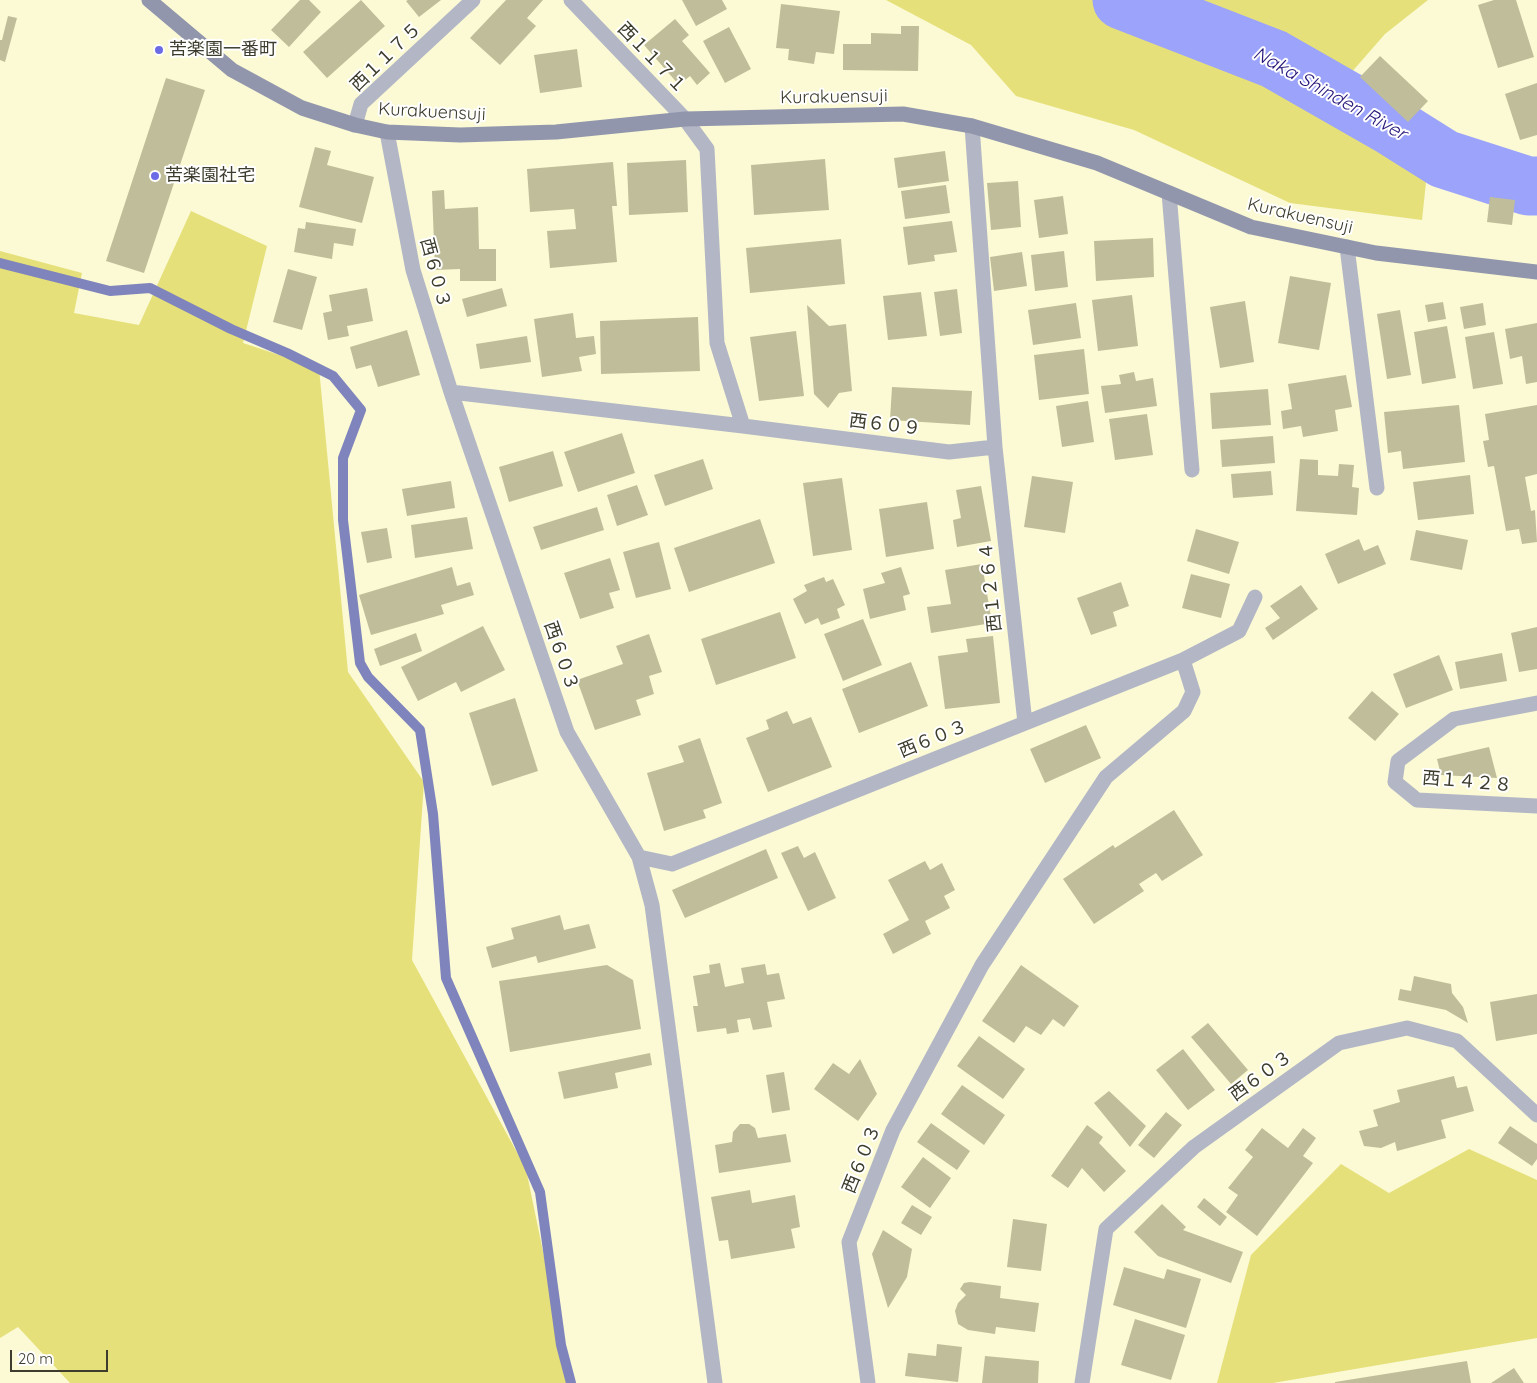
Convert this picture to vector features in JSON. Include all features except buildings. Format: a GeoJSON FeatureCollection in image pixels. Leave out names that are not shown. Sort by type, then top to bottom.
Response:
{"type":"FeatureCollection","features":[{"type":"Feature","properties":{"kind":"street","name":"Kurakuensuji"},"geometry":{"type":"LineString","coordinates":[[149,0],[232,70],[302,108],[355,125],[387,132],[460,135],[556,132],[685,119],[903,114],[972,126],[1097,163],[1251,227],[1385,254],[1537,272]]}},
{"type":"Feature","properties":{"kind":"street","name":"西１１７５"},"geometry":{"type":"LineString","coordinates":[[355,125],[361,104],[473,0]]}},
{"type":"Feature","properties":{"kind":"street","name":"西１１７１"},"geometry":{"type":"LineString","coordinates":[[572,0],[685,119],[707,149],[717,344],[743,426]]}},
{"type":"Feature","properties":{"kind":"street"},"geometry":{"type":"LineString","coordinates":[[972,126],[995,447]]}},
{"type":"Feature","properties":{"kind":"street","name":"西６０３"},"geometry":{"type":"LineString","coordinates":[[387,132],[413,270],[451,392],[567,732],[639,857],[672,864],[1183,660],[1193,692],[1184,711],[1106,778],[982,965],[893,1130],[849,1242],[868,1383]]}},
{"type":"Feature","properties":{"kind":"street"},"geometry":{"type":"LineString","coordinates":[[1169,193],[1192,470]]}},
{"type":"Feature","properties":{"kind":"street"},"geometry":{"type":"LineString","coordinates":[[1347,247],[1377,488]]}},
{"type":"Feature","properties":{"kind":"street","name":"西６０９"},"geometry":{"type":"LineString","coordinates":[[451,392],[949,452],[995,447]]}},
{"type":"Feature","properties":{"kind":"street","name":"西１２６４"},"geometry":{"type":"LineString","coordinates":[[995,447],[1025,723]]}},
{"type":"Feature","properties":{"kind":"street"},"geometry":{"type":"LineString","coordinates":[[1183,660],[1239,631],[1255,597]]}},
{"type":"Feature","properties":{"kind":"street","name":"西１４２８"},"geometry":{"type":"LineString","coordinates":[[1537,703],[1454,719],[1398,761],[1395,782],[1417,800],[1537,806]]}},
{"type":"Feature","properties":{"kind":"street"},"geometry":{"type":"LineString","coordinates":[[639,857],[652,905],[716,1383]]}},
{"type":"Feature","properties":{"kind":"street","name":"西６０３"},"geometry":{"type":"LineString","coordinates":[[1082,1383],[1106,1229],[1194,1147],[1339,1043],[1408,1028],[1457,1041],[1537,1115]]}},
{"type":"Feature","properties":{"kind":"shaded area"},"geometry":{"type":"Polygon","coordinates":[[[886,0],[1428,0],[1385,34],[1336,90],[1427,173],[1422,220],[1290,203],[1134,130],[1016,96],[971,45],[886,0]]]}},
{"type":"Feature","properties":{"kind":"shaded area"},"geometry":{"type":"Polygon","coordinates":[[[191,211],[267,246],[243,343],[319,368],[348,672],[424,782],[412,960],[526,1169],[570,1383],[70,1383],[18,1327],[0,1338],[0,251],[82,273],[74,313],[139,325],[191,211]]]}},
{"type":"Feature","properties":{"kind":"shaded area"},"geometry":{"type":"Polygon","coordinates":[[[1469,1149],[1537,1180],[1537,1338],[1273,1383],[1217,1383],[1251,1255],[1341,1164],[1389,1193],[1469,1149]]]}},
{"type":"Feature","properties":{"kind":"waterway","name":"Naka Shinden River"},"geometry":{"type":"LineString","coordinates":[[1122,0],[1274,59],[1393,127],[1444,159],[1528,186],[1537,186]]}},
{"type":"Feature","properties":{"kind":"waterway"},"geometry":{"type":"LineString","coordinates":[[0,263],[110,291],[150,288],[231,329],[287,353],[333,376],[361,410],[343,458],[343,520],[360,663],[368,677],[420,730],[433,814],[446,978],[540,1192],[561,1345],[571,1383]]}},
{"type":"Feature","properties":{"kind":"place","name":"苦楽園一番町"},"geometry":{"type":"Point","coordinates":[159,50]}},
{"type":"Feature","properties":{"kind":"place","name":"苦楽園社宅"},"geometry":{"type":"Point","coordinates":[155,176]}}]}
